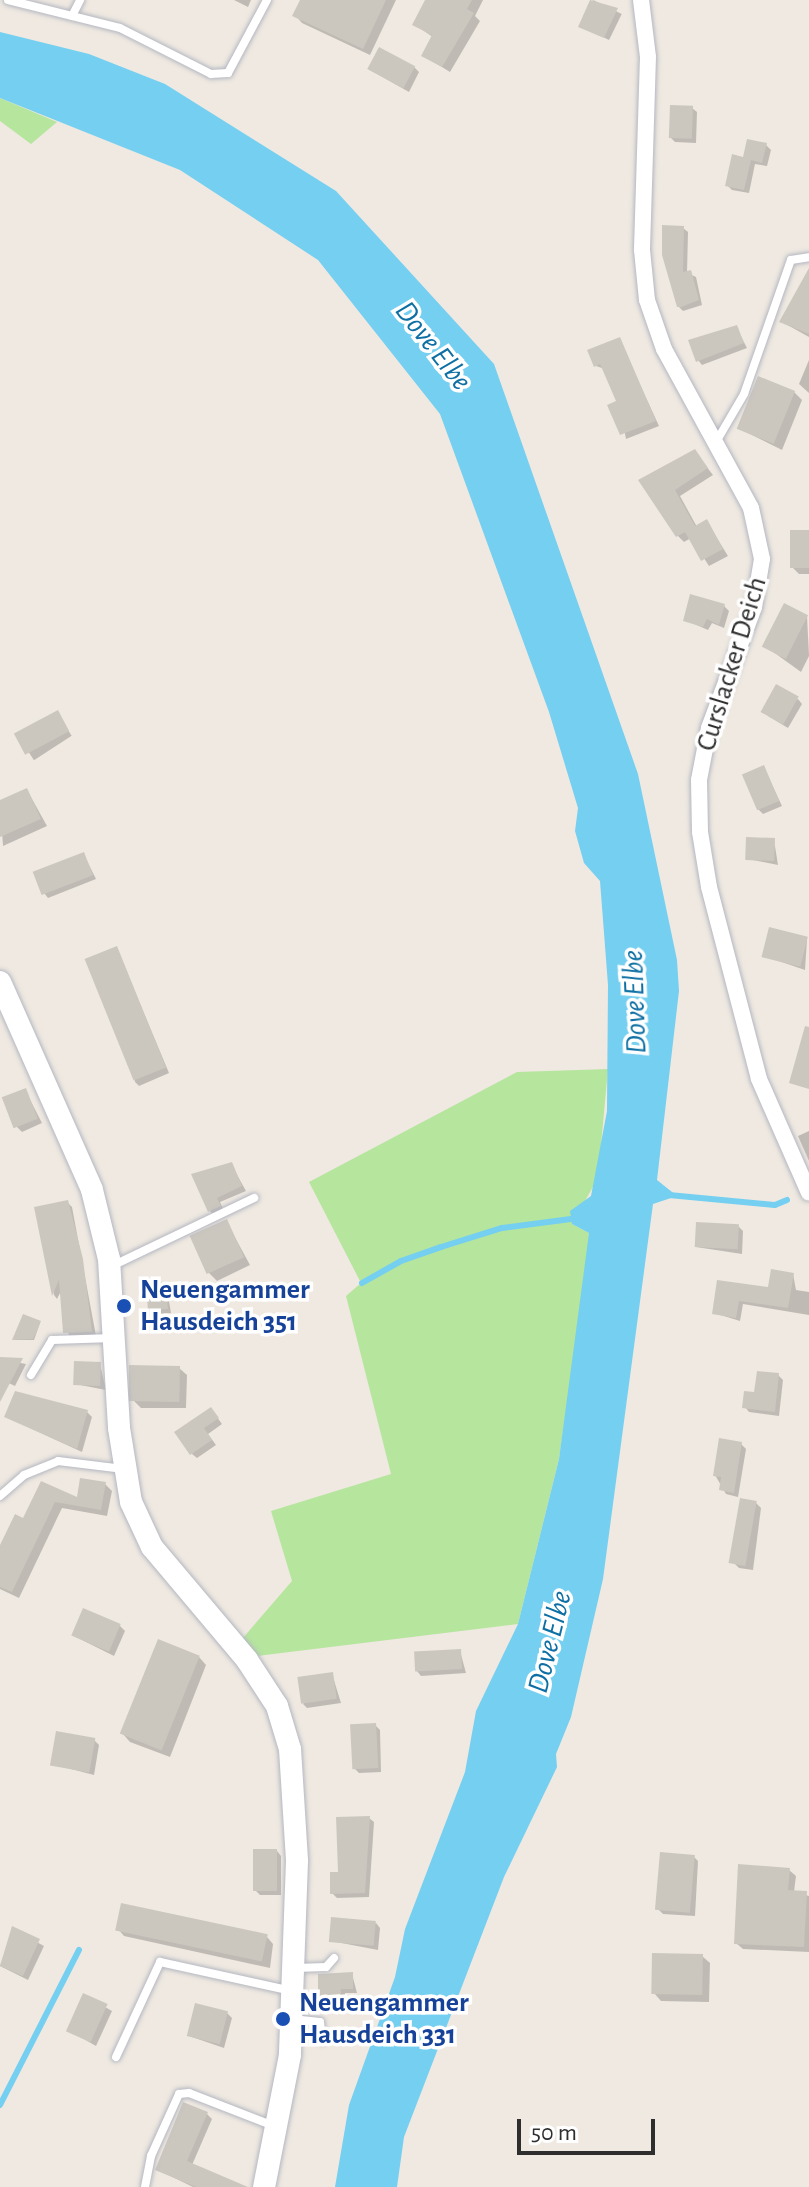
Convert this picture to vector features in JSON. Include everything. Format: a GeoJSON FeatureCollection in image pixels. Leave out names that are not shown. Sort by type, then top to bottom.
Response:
{"type":"FeatureCollection","features":[{"type":"Feature","properties":{"kind":"street","name":"Curslacker Deich"},"geometry":{"type":"LineString","coordinates":[[641,0],[648,57],[642,250],[647,300],[664,349],[751,508],[762,559],[754,607],[709,728],[699,780],[700,832],[709,887],[759,1079],[809,1193]]}},
{"type":"Feature","properties":{"kind":"street"},"geometry":{"type":"LineString","coordinates":[[0,982],[92,1190],[109,1267],[124,1469],[131,1502],[152,1547],[247,1660],[277,1706],[290,1749],[296,1804],[292,2019],[279,2128],[264,2187]]}},
{"type":"Feature","properties":{"kind":"lane"},"geometry":{"type":"LineString","coordinates":[[8,0],[120,28],[211,74],[228,73],[267,0]]}},
{"type":"Feature","properties":{"kind":"lane"},"geometry":{"type":"LineString","coordinates":[[72,16],[80,0]]}},
{"type":"Feature","properties":{"kind":"lane"},"geometry":{"type":"LineString","coordinates":[[716,443],[744,394],[791,260],[809,257]]}},
{"type":"Feature","properties":{"kind":"lane"},"geometry":{"type":"LineString","coordinates":[[109,1267],[254,1198]]}},
{"type":"Feature","properties":{"kind":"lane"},"geometry":{"type":"LineString","coordinates":[[31,1375],[52,1340],[114,1338]]}},
{"type":"Feature","properties":{"kind":"lane"},"geometry":{"type":"LineString","coordinates":[[0,1496],[24,1475],[58,1461],[124,1469]]}},
{"type":"Feature","properties":{"kind":"lane"},"geometry":{"type":"LineString","coordinates":[[116,2057],[160,1962],[293,1980],[326,1967],[334,1958]]}},
{"type":"Feature","properties":{"kind":"lane"},"geometry":{"type":"LineString","coordinates":[[292,2019],[320,2022],[322,2040]]}},
{"type":"Feature","properties":{"kind":"lane"},"geometry":{"type":"LineString","coordinates":[[145,2187],[151,2156],[179,2094],[189,2093],[279,2128]]}},
{"type":"Feature","properties":{"kind":"green space"},"geometry":{"type":"Polygon","coordinates":[[[0,98],[57,122],[31,144],[0,121],[0,98]]]}},
{"type":"Feature","properties":{"kind":"green space"},"geometry":{"type":"Polygon","coordinates":[[[608,1069],[598,1178],[572,1224],[589,1233],[588,1261],[559,1459],[518,1624],[257,1656],[242,1639],[292,1581],[271,1511],[391,1474],[346,1296],[361,1283],[309,1182],[517,1072],[608,1069]]]}},
{"type":"Feature","properties":{"kind":"water","name":"Dove Elbe"},"geometry":{"type":"Polygon","coordinates":[[[0,32],[89,54],[165,84],[336,191],[494,364],[638,774],[677,960],[679,991],[657,1180],[677,1196],[653,1204],[603,1579],[571,1717],[556,1754],[557,1767],[504,1877],[404,2137],[397,2187],[335,2187],[349,2105],[395,1977],[405,1929],[465,1772],[476,1711],[518,1624],[559,1459],[589,1233],[572,1224],[570,1211],[591,1196],[607,1111],[608,985],[600,881],[584,863],[575,831],[578,808],[549,712],[440,414],[318,260],[180,170],[0,98],[0,32]]]}},
{"type":"Feature","properties":{"kind":"building"},"geometry":{"type":"Polygon","coordinates":[[[300,0],[386,0],[363,49],[292,16],[300,0]]]}},
{"type":"Feature","properties":{"kind":"building"},"geometry":{"type":"Polygon","coordinates":[[[425,0],[472,0],[467,9],[474,13],[442,67],[421,56],[432,35],[412,25],[425,0]]]}},
{"type":"Feature","properties":{"kind":"building"},"geometry":{"type":"Polygon","coordinates":[[[590,0],[618,8],[604,38],[578,27],[590,0]]]}},
{"type":"Feature","properties":{"kind":"building"},"geometry":{"type":"Polygon","coordinates":[[[379,47],[415,66],[403,88],[367,69],[379,47]]]}},
{"type":"Feature","properties":{"kind":"building"},"geometry":{"type":"Polygon","coordinates":[[[670,105],[693,106],[692,139],[669,138],[670,105]]]}},
{"type":"Feature","properties":{"kind":"building"},"geometry":{"type":"Polygon","coordinates":[[[747,139],[767,143],[762,163],[751,160],[744,190],[725,186],[732,154],[743,157],[747,139]]]}},
{"type":"Feature","properties":{"kind":"building"},"geometry":{"type":"Polygon","coordinates":[[[662,225],[684,226],[683,272],[691,270],[699,300],[681,307],[677,307],[662,255],[662,225]]]}},
{"type":"Feature","properties":{"kind":"building"},"geometry":{"type":"Polygon","coordinates":[[[809,268],[809,334],[779,322],[809,268]]]}},
{"type":"Feature","properties":{"kind":"building"},"geometry":{"type":"Polygon","coordinates":[[[737,325],[744,343],[696,362],[688,340],[737,325]]]}},
{"type":"Feature","properties":{"kind":"building"},"geometry":{"type":"Polygon","coordinates":[[[620,337],[656,421],[620,435],[607,405],[616,401],[600,364],[594,367],[587,350],[620,337]]]}},
{"type":"Feature","properties":{"kind":"building"},"geometry":{"type":"Polygon","coordinates":[[[758,376],[795,391],[774,444],[737,429],[758,376]]]}},
{"type":"Feature","properties":{"kind":"building"},"geometry":{"type":"Polygon","coordinates":[[[695,449],[708,468],[675,490],[695,526],[707,519],[723,549],[701,561],[685,532],[676,537],[638,480],[695,449]]]}},
{"type":"Feature","properties":{"kind":"building"},"geometry":{"type":"Polygon","coordinates":[[[790,530],[809,530],[809,568],[790,568],[790,530]]]}},
{"type":"Feature","properties":{"kind":"building"},"geometry":{"type":"Polygon","coordinates":[[[690,594],[725,604],[719,625],[707,619],[703,627],[683,621],[690,594]]]}},
{"type":"Feature","properties":{"kind":"building"},"geometry":{"type":"Polygon","coordinates":[[[784,603],[808,615],[786,659],[762,647],[784,603]]]}},
{"type":"Feature","properties":{"kind":"building"},"geometry":{"type":"Polygon","coordinates":[[[776,684],[799,697],[783,725],[760,712],[776,684]]]}},
{"type":"Feature","properties":{"kind":"building"},"geometry":{"type":"Polygon","coordinates":[[[58,710],[69,731],[25,755],[14,733],[58,710]]]}},
{"type":"Feature","properties":{"kind":"building"},"geometry":{"type":"Polygon","coordinates":[[[764,765],[779,801],[757,810],[742,774],[764,765]]]}},
{"type":"Feature","properties":{"kind":"building"},"geometry":{"type":"Polygon","coordinates":[[[27,788],[41,819],[0,837],[0,800],[27,788]]]}},
{"type":"Feature","properties":{"kind":"building"},"geometry":{"type":"Polygon","coordinates":[[[746,837],[775,838],[774,861],[745,860],[746,837]]]}},
{"type":"Feature","properties":{"kind":"building"},"geometry":{"type":"Polygon","coordinates":[[[84,852],[93,875],[42,895],[33,872],[84,852]]]}},
{"type":"Feature","properties":{"kind":"building"},"geometry":{"type":"Polygon","coordinates":[[[769,927],[808,937],[800,967],[762,957],[769,927]]]}},
{"type":"Feature","properties":{"kind":"building"},"geometry":{"type":"Polygon","coordinates":[[[117,946],[166,1067],[134,1081],[85,959],[117,946]]]}},
{"type":"Feature","properties":{"kind":"building"},"geometry":{"type":"Polygon","coordinates":[[[805,1026],[809,1027],[809,1089],[789,1083],[805,1026]]]}},
{"type":"Feature","properties":{"kind":"building"},"geometry":{"type":"Polygon","coordinates":[[[26,1088],[38,1119],[14,1128],[2,1097],[26,1088]]]}},
{"type":"Feature","properties":{"kind":"building"},"geometry":{"type":"Polygon","coordinates":[[[232,1162],[242,1186],[217,1198],[221,1206],[208,1212],[191,1174],[232,1162]]]}},
{"type":"Feature","properties":{"kind":"building"},"geometry":{"type":"Polygon","coordinates":[[[68,1200],[83,1259],[92,1332],[63,1333],[59,1280],[52,1296],[34,1207],[68,1200]]]}},
{"type":"Feature","properties":{"kind":"building"},"geometry":{"type":"Polygon","coordinates":[[[227,1219],[244,1257],[207,1274],[190,1236],[227,1219]]]}},
{"type":"Feature","properties":{"kind":"building"},"geometry":{"type":"Polygon","coordinates":[[[696,1222],[739,1224],[738,1249],[695,1247],[696,1222]]]}},
{"type":"Feature","properties":{"kind":"building"},"geometry":{"type":"Polygon","coordinates":[[[771,1269],[794,1273],[788,1308],[739,1301],[736,1318],[712,1314],[717,1280],[768,1287],[771,1269]]]}},
{"type":"Feature","properties":{"kind":"building"},"geometry":{"type":"Polygon","coordinates":[[[166,1282],[168,1309],[148,1310],[146,1283],[166,1282]]]}},
{"type":"Feature","properties":{"kind":"building"},"geometry":{"type":"Polygon","coordinates":[[[23,1314],[41,1321],[36,1333],[33,1339],[12,1340],[23,1314]]]}},
{"type":"Feature","properties":{"kind":"building"},"geometry":{"type":"Polygon","coordinates":[[[0,1357],[23,1358],[0,1402],[0,1357]]]}},
{"type":"Feature","properties":{"kind":"building"},"geometry":{"type":"Polygon","coordinates":[[[74,1361],[101,1362],[100,1386],[73,1385],[74,1361]]]}},
{"type":"Feature","properties":{"kind":"building"},"geometry":{"type":"Polygon","coordinates":[[[129,1365],[180,1366],[179,1402],[128,1401],[129,1365]]]}},
{"type":"Feature","properties":{"kind":"building"},"geometry":{"type":"Polygon","coordinates":[[[757,1371],[779,1373],[775,1412],[742,1408],[744,1391],[754,1392],[757,1371]]]}},
{"type":"Feature","properties":{"kind":"building"},"geometry":{"type":"Polygon","coordinates":[[[15,1391],[88,1410],[77,1449],[4,1417],[15,1391]]]}},
{"type":"Feature","properties":{"kind":"building"},"geometry":{"type":"Polygon","coordinates":[[[211,1407],[219,1418],[204,1428],[212,1440],[190,1455],[174,1432],[211,1407]]]}},
{"type":"Feature","properties":{"kind":"building"},"geometry":{"type":"Polygon","coordinates":[[[719,1438],[742,1442],[734,1493],[719,1490],[721,1477],[713,1476],[719,1438]]]}},
{"type":"Feature","properties":{"kind":"building"},"geometry":{"type":"Polygon","coordinates":[[[80,1478],[106,1482],[101,1510],[55,1502],[12,1592],[0,1587],[0,1545],[15,1514],[23,1518],[41,1481],[77,1497],[80,1478]]]}},
{"type":"Feature","properties":{"kind":"building"},"geometry":{"type":"Polygon","coordinates":[[[740,1498],[757,1501],[745,1566],[729,1563],[740,1498]]]}},
{"type":"Feature","properties":{"kind":"building"},"geometry":{"type":"Polygon","coordinates":[[[83,1608],[121,1624],[109,1652],[71,1636],[83,1608]]]}},
{"type":"Feature","properties":{"kind":"building"},"geometry":{"type":"Polygon","coordinates":[[[158,1639],[200,1656],[162,1750],[120,1734],[158,1639]]]}},
{"type":"Feature","properties":{"kind":"building"},"geometry":{"type":"Polygon","coordinates":[[[461,1649],[462,1669],[415,1671],[414,1651],[461,1649]]]}},
{"type":"Feature","properties":{"kind":"building"},"geometry":{"type":"Polygon","coordinates":[[[333,1672],[337,1699],[301,1704],[297,1677],[333,1672]]]}},
{"type":"Feature","properties":{"kind":"building"},"geometry":{"type":"Polygon","coordinates":[[[376,1723],[378,1768],[352,1769],[350,1724],[376,1723]]]}},
{"type":"Feature","properties":{"kind":"building"},"geometry":{"type":"Polygon","coordinates":[[[56,1731],[95,1738],[89,1772],[50,1765],[56,1731]]]}},
{"type":"Feature","properties":{"kind":"building"},"geometry":{"type":"Polygon","coordinates":[[[370,1816],[365,1893],[330,1894],[330,1872],[338,1872],[336,1817],[370,1816]]]}},
{"type":"Feature","properties":{"kind":"building"},"geometry":{"type":"Polygon","coordinates":[[[253,1849],[277,1849],[277,1891],[253,1891],[253,1849]]]}},
{"type":"Feature","properties":{"kind":"building"},"geometry":{"type":"Polygon","coordinates":[[[660,1852],[695,1855],[690,1913],[655,1910],[660,1852]]]}},
{"type":"Feature","properties":{"kind":"building"},"geometry":{"type":"Polygon","coordinates":[[[738,1864],[790,1868],[788,1890],[807,1891],[804,1947],[734,1944],[738,1864]]]}},
{"type":"Feature","properties":{"kind":"building"},"geometry":{"type":"Polygon","coordinates":[[[121,1903],[268,1934],[262,1962],[115,1930],[121,1903]]]}},
{"type":"Feature","properties":{"kind":"building"},"geometry":{"type":"Polygon","coordinates":[[[331,1917],[376,1921],[374,1946],[329,1942],[331,1917]]]}},
{"type":"Feature","properties":{"kind":"building"},"geometry":{"type":"Polygon","coordinates":[[[12,1926],[40,1939],[23,1976],[0,1966],[12,1926]]]}},
{"type":"Feature","properties":{"kind":"building"},"geometry":{"type":"Polygon","coordinates":[[[652,1953],[703,1954],[702,1995],[651,1994],[652,1953]]]}},
{"type":"Feature","properties":{"kind":"building"},"geometry":{"type":"Polygon","coordinates":[[[353,1972],[353,1989],[341,1989],[341,2007],[318,2007],[318,1974],[353,1972]]]}},
{"type":"Feature","properties":{"kind":"building"},"geometry":{"type":"Polygon","coordinates":[[[83,1993],[108,2004],[91,2042],[66,2031],[83,1993]]]}},
{"type":"Feature","properties":{"kind":"building"},"geometry":{"type":"Polygon","coordinates":[[[195,2003],[228,2011],[220,2044],[187,2036],[195,2003]]]}},
{"type":"Feature","properties":{"kind":"building"},"geometry":{"type":"Polygon","coordinates":[[[183,2102],[208,2112],[187,2161],[248,2187],[196,2187],[155,2170],[183,2102]]]}},
{"type":"Feature","properties":{"kind":"waterway"},"geometry":{"type":"LineString","coordinates":[[669,1195],[775,1205],[787,1200]]}},
{"type":"Feature","properties":{"kind":"waterway"},"geometry":{"type":"LineString","coordinates":[[362,1283],[401,1261],[502,1228],[578,1218]]}},
{"type":"Feature","properties":{"kind":"waterway"},"geometry":{"type":"LineString","coordinates":[[0,2105],[79,1950]]}},
{"type":"Feature","properties":{"kind":"place","name":"Neuengammer Hausdeich 351"},"geometry":{"type":"Point","coordinates":[124,1306]}},
{"type":"Feature","properties":{"kind":"place","name":"Neuengammer Hausdeich 331"},"geometry":{"type":"Point","coordinates":[283,2019]}}]}
